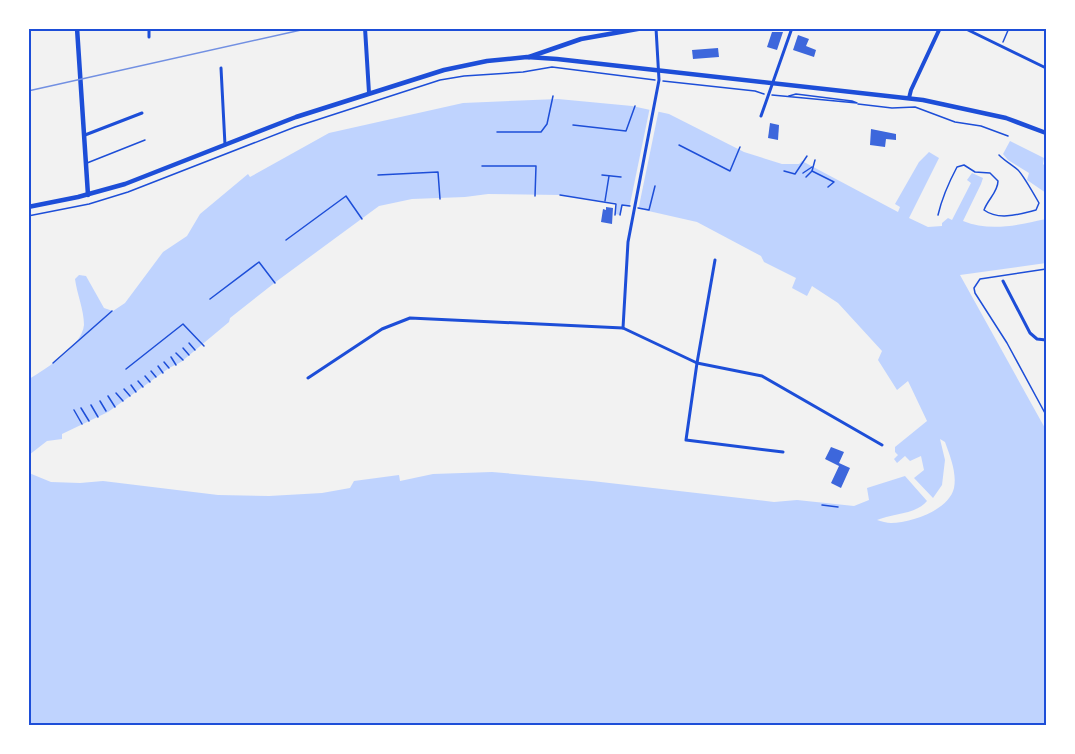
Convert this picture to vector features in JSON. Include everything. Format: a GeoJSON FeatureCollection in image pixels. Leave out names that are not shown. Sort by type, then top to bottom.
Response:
{"type":"FeatureCollection","features":[{"type":"Feature","properties":{"kind":"main road"},"geometry":{"type":"LineString","coordinates":[[77,28],[88,195]]}},
{"type":"Feature","properties":{"kind":"main road"},"geometry":{"type":"LineString","coordinates":[[526,57],[581,39],[643,28]]}},
{"type":"Feature","properties":{"kind":"main road"},"geometry":{"type":"LineString","coordinates":[[28,207],[88,195],[131,182],[296,117],[369,93],[470,63],[526,57],[909,98],[972,109],[1047,133]]}},
{"type":"Feature","properties":{"kind":"street"},"geometry":{"type":"LineString","coordinates":[[149,28],[149,37]]}},
{"type":"Feature","properties":{"kind":"street"},"geometry":{"type":"LineString","coordinates":[[365,28],[369,93]]}},
{"type":"Feature","properties":{"kind":"street"},"geometry":{"type":"LineString","coordinates":[[623,328],[626,266],[633,214],[656,102],[658,70],[656,28]]}},
{"type":"Feature","properties":{"kind":"street"},"geometry":{"type":"LineString","coordinates":[[761,116],[792,28]]}},
{"type":"Feature","properties":{"kind":"street"},"geometry":{"type":"LineString","coordinates":[[909,98],[940,28]]}},
{"type":"Feature","properties":{"kind":"street"},"geometry":{"type":"LineString","coordinates":[[963,28],[1047,68]]}},
{"type":"Feature","properties":{"kind":"street"},"geometry":{"type":"LineString","coordinates":[[221,68],[225,145]]}},
{"type":"Feature","properties":{"kind":"street"},"geometry":{"type":"LineString","coordinates":[[84,135],[142,113]]}},
{"type":"Feature","properties":{"kind":"street"},"geometry":{"type":"LineString","coordinates":[[715,260],[686,440],[783,452]]}},
{"type":"Feature","properties":{"kind":"street"},"geometry":{"type":"LineString","coordinates":[[1003,281],[1030,333],[1037,339],[1047,340]]}},
{"type":"Feature","properties":{"kind":"street"},"geometry":{"type":"LineString","coordinates":[[308,378],[382,329],[410,318],[623,328],[697,363],[762,376],[882,445]]}},
{"type":"Feature","properties":{"kind":"lane"},"geometry":{"type":"LineString","coordinates":[[86,163],[145,140]]}},
{"type":"Feature","properties":{"kind":"lane"},"geometry":{"type":"LineString","coordinates":[[938,215],[953,174],[957,167],[964,165],[975,172],[990,172],[998,181],[998,188],[987,201],[984,210],[991,215],[1018,214],[1036,210],[1039,203],[1021,173],[999,155]]}},
{"type":"Feature","properties":{"kind":"path"},"geometry":{"type":"LineString","coordinates":[[1003,42],[1009,28]]}},
{"type":"Feature","properties":{"kind":"path"},"geometry":{"type":"LineString","coordinates":[[28,216],[89,204],[128,192],[295,127],[411,89],[457,77],[523,72],[552,67],[654,80]]}},
{"type":"Feature","properties":{"kind":"path"},"geometry":{"type":"LineString","coordinates":[[663,81],[755,91],[764,94]]}},
{"type":"Feature","properties":{"kind":"path"},"geometry":{"type":"LineString","coordinates":[[771,95],[892,108],[915,107],[955,122],[981,126],[1008,136]]}},
{"type":"Feature","properties":{"kind":"path"},"geometry":{"type":"LineString","coordinates":[[497,132],[541,132],[547,124],[553,96]]}},
{"type":"Feature","properties":{"kind":"path"},"geometry":{"type":"LineString","coordinates":[[573,125],[626,131],[635,105]]}},
{"type":"Feature","properties":{"kind":"path"},"geometry":{"type":"LineString","coordinates":[[679,145],[730,171],[740,147]]}},
{"type":"Feature","properties":{"kind":"path"},"geometry":{"type":"LineString","coordinates":[[784,171],[795,174],[807,156]]}},
{"type":"Feature","properties":{"kind":"path"},"geometry":{"type":"LineString","coordinates":[[806,177],[813,169],[815,160]]}},
{"type":"Feature","properties":{"kind":"path"},"geometry":{"type":"LineString","coordinates":[[482,166],[536,166],[535,196]]}},
{"type":"Feature","properties":{"kind":"path"},"geometry":{"type":"LineString","coordinates":[[803,173],[813,169]]}},
{"type":"Feature","properties":{"kind":"path"},"geometry":{"type":"LineString","coordinates":[[813,169],[834,182],[828,187]]}},
{"type":"Feature","properties":{"kind":"path"},"geometry":{"type":"LineString","coordinates":[[378,176],[438,172],[440,199]]}},
{"type":"Feature","properties":{"kind":"path"},"geometry":{"type":"LineString","coordinates":[[602,175],[621,177]]}},
{"type":"Feature","properties":{"kind":"path"},"geometry":{"type":"LineString","coordinates":[[605,202],[609,176]]}},
{"type":"Feature","properties":{"kind":"path"},"geometry":{"type":"LineString","coordinates":[[560,195],[616,204],[615,215]]}},
{"type":"Feature","properties":{"kind":"path"},"geometry":{"type":"LineString","coordinates":[[286,240],[346,196],[362,219]]}},
{"type":"Feature","properties":{"kind":"path"},"geometry":{"type":"LineString","coordinates":[[210,299],[259,262],[275,283]]}},
{"type":"Feature","properties":{"kind":"path"},"geometry":{"type":"LineString","coordinates":[[1047,269],[980,279],[974,290],[1047,415]]}},
{"type":"Feature","properties":{"kind":"path"},"geometry":{"type":"LineString","coordinates":[[53,363],[112,311]]}},
{"type":"Feature","properties":{"kind":"path"},"geometry":{"type":"LineString","coordinates":[[126,369],[183,324],[204,346]]}},
{"type":"Feature","properties":{"kind":"path"},"geometry":{"type":"LineString","coordinates":[[189,343],[195,350]]}},
{"type":"Feature","properties":{"kind":"path"},"geometry":{"type":"LineString","coordinates":[[183,348],[189,355]]}},
{"type":"Feature","properties":{"kind":"path"},"geometry":{"type":"LineString","coordinates":[[176,353],[183,360]]}},
{"type":"Feature","properties":{"kind":"path"},"geometry":{"type":"LineString","coordinates":[[171,357],[176,364]]}},
{"type":"Feature","properties":{"kind":"path"},"geometry":{"type":"LineString","coordinates":[[164,362],[169,368]]}},
{"type":"Feature","properties":{"kind":"path"},"geometry":{"type":"LineString","coordinates":[[158,366],[163,373]]}},
{"type":"Feature","properties":{"kind":"path"},"geometry":{"type":"LineString","coordinates":[[151,371],[156,377]]}},
{"type":"Feature","properties":{"kind":"path"},"geometry":{"type":"LineString","coordinates":[[145,376],[150,382]]}},
{"type":"Feature","properties":{"kind":"path"},"geometry":{"type":"LineString","coordinates":[[138,381],[143,387]]}},
{"type":"Feature","properties":{"kind":"path"},"geometry":{"type":"LineString","coordinates":[[131,385],[136,392]]}},
{"type":"Feature","properties":{"kind":"path"},"geometry":{"type":"LineString","coordinates":[[124,389],[130,396]]}},
{"type":"Feature","properties":{"kind":"path"},"geometry":{"type":"LineString","coordinates":[[116,393],[123,401]]}},
{"type":"Feature","properties":{"kind":"path"},"geometry":{"type":"LineString","coordinates":[[108,396],[115,407]]}},
{"type":"Feature","properties":{"kind":"path"},"geometry":{"type":"LineString","coordinates":[[100,401],[106,411]]}},
{"type":"Feature","properties":{"kind":"path"},"geometry":{"type":"LineString","coordinates":[[91,405],[98,417]]}},
{"type":"Feature","properties":{"kind":"path"},"geometry":{"type":"LineString","coordinates":[[81,408],[89,421]]}},
{"type":"Feature","properties":{"kind":"path"},"geometry":{"type":"LineString","coordinates":[[74,410],[82,424]]}},
{"type":"Feature","properties":{"kind":"path"},"geometry":{"type":"LineString","coordinates":[[828,506],[829,501]]}},
{"type":"Feature","properties":{"kind":"path"},"geometry":{"type":"LineString","coordinates":[[822,505],[838,507]]}},
{"type":"Feature","properties":{"kind":"water"},"geometry":{"type":"Polygon","coordinates":[[[558,99],[632,106],[669,114],[744,152],[782,164],[799,164],[802,161],[898,212],[900,207],[895,204],[919,162],[929,152],[939,158],[909,218],[928,227],[942,226],[948,218],[952,220],[971,183],[967,180],[972,173],[983,178],[963,221],[994,227],[1046,219],[1046,263],[960,275],[1046,430],[1046,725],[29,725],[29,473],[51,482],[103,481],[218,495],[269,496],[322,493],[350,488],[354,481],[399,475],[400,481],[433,474],[492,472],[774,502],[797,500],[854,506],[869,500],[867,488],[905,476],[927,501],[917,509],[877,520],[891,523],[909,521],[928,514],[945,503],[951,496],[955,476],[945,442],[940,439],[945,460],[942,485],[933,498],[914,478],[924,470],[921,456],[910,461],[905,456],[897,463],[894,459],[898,455],[895,447],[927,421],[908,381],[897,390],[878,360],[882,351],[838,303],[812,286],[807,296],[792,288],[796,278],[764,262],[761,256],[697,222],[622,205],[620,215],[615,214],[617,203],[560,195],[488,194],[412,199],[379,206],[230,318],[229,322],[181,362],[169,368],[108,412],[62,434],[62,439],[47,441],[29,455],[29,379],[62,356],[82,333],[84,319],[75,279],[79,275],[86,276],[104,308],[113,311],[125,303],[163,252],[187,236],[200,214],[248,174],[250,177],[329,133],[463,103],[558,99]]]}},
{"type":"Feature","properties":{"kind":"water"},"geometry":{"type":"Polygon","coordinates":[[[1010,141],[1044,158],[1046,193],[1027,180],[1029,173],[1008,160],[1003,154],[1010,141]]]}},
{"type":"Feature","properties":{"kind":"pier"},"geometry":{"type":"Polygon","coordinates":[[[650,107],[659,109],[638,211],[629,209],[650,107]]]}},
{"type":"Feature","properties":{"kind":"building"},"geometry":{"type":"Polygon","coordinates":[[[772,32],[783,32],[777,50],[767,47],[772,32]]]}},
{"type":"Feature","properties":{"kind":"building"},"geometry":{"type":"Polygon","coordinates":[[[798,35],[809,39],[806,46],[816,50],[814,57],[793,50],[798,35]]]}},
{"type":"Feature","properties":{"kind":"building"},"geometry":{"type":"Polygon","coordinates":[[[718,48],[719,57],[693,59],[692,50],[718,48]]]}},
{"type":"Feature","properties":{"kind":"building"},"geometry":{"type":"Polygon","coordinates":[[[770,123],[779,125],[778,140],[768,138],[770,123]]]}},
{"type":"Feature","properties":{"kind":"building"},"geometry":{"type":"Polygon","coordinates":[[[871,129],[896,134],[896,140],[886,139],[885,147],[870,145],[871,129]]]}},
{"type":"Feature","properties":{"kind":"building"},"geometry":{"type":"Polygon","coordinates":[[[606,207],[613,208],[612,224],[601,222],[603,209],[606,210],[606,207]]]}},
{"type":"Feature","properties":{"kind":"building"},"geometry":{"type":"Polygon","coordinates":[[[831,447],[844,452],[839,463],[850,468],[841,488],[831,483],[839,466],[825,459],[831,447]]]}},
{"type":"Feature","properties":{"kind":"railway"},"geometry":{"type":"LineString","coordinates":[[28,91],[310,28]]}}]}
